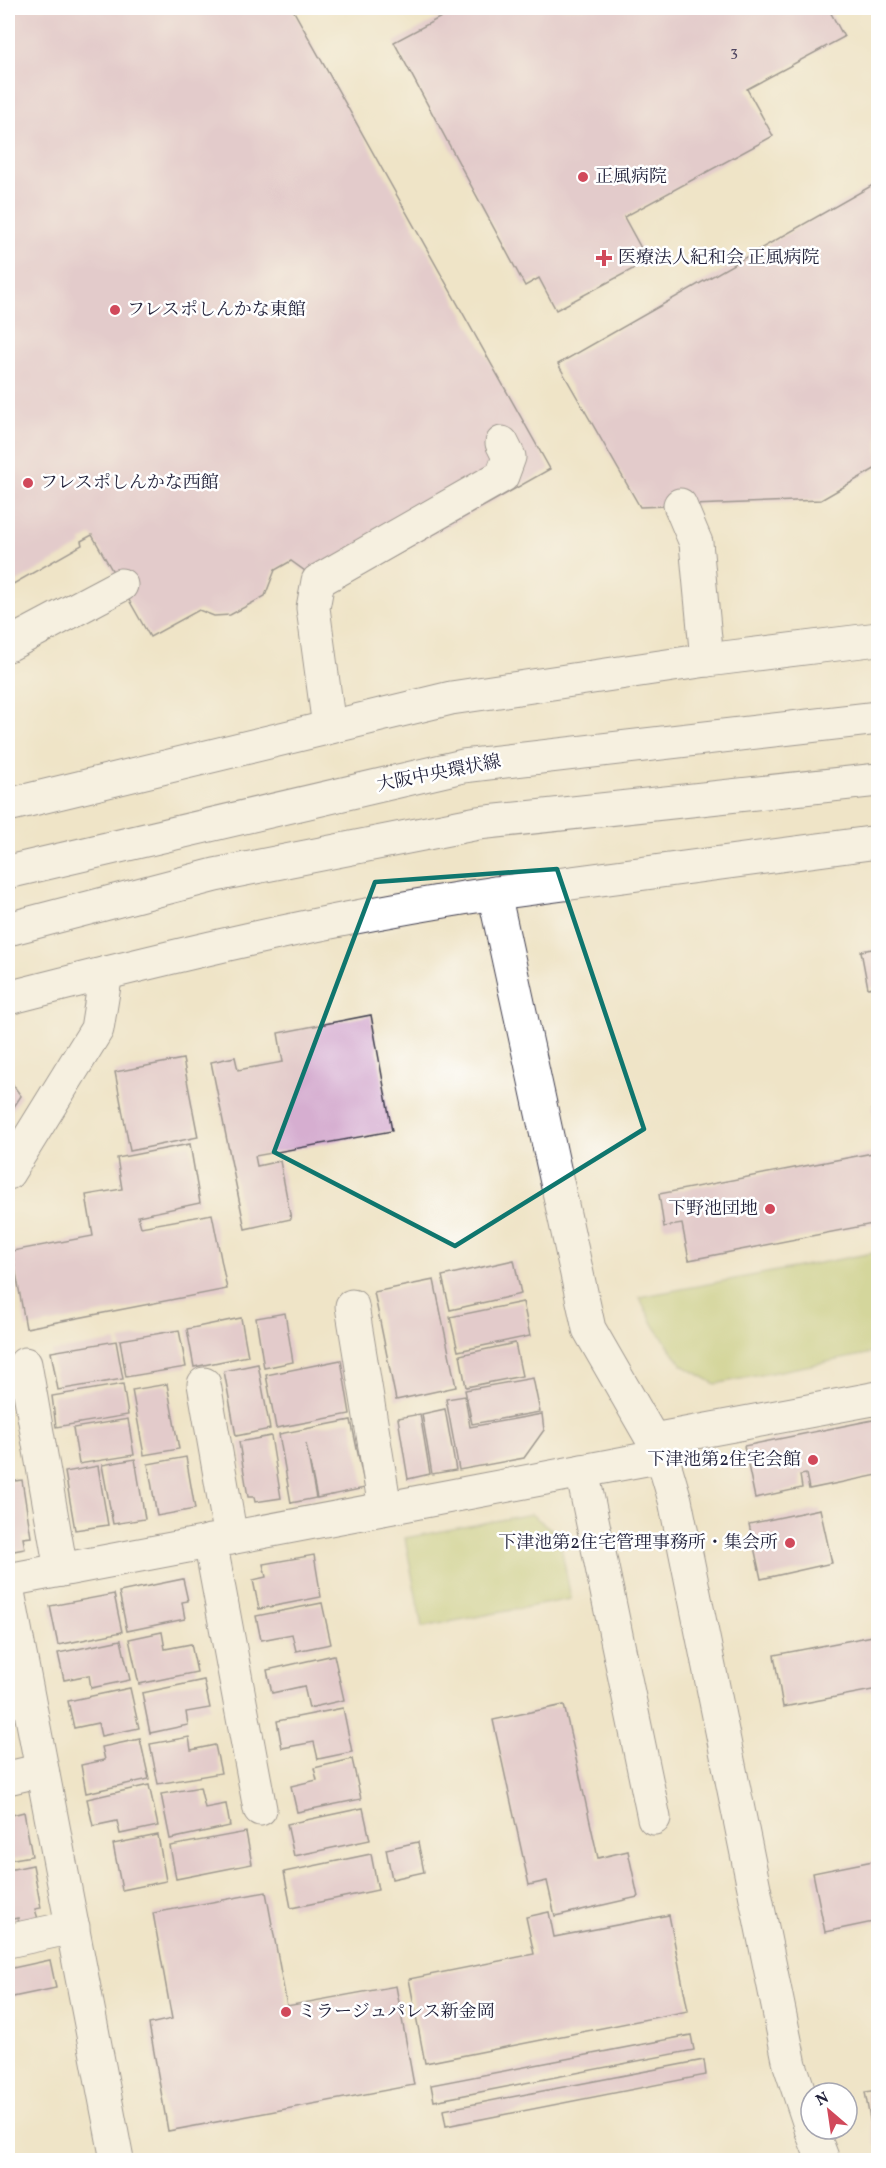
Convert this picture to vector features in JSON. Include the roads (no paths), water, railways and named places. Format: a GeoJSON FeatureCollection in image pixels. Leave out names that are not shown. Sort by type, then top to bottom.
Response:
{"type":"FeatureCollection","features":[{"type":"Feature","properties":{"kind":"main road"},"geometry":{"type":"LineString","coordinates":[[329,727],[313,608],[318,581],[502,476],[509,457],[502,443]]}},
{"type":"Feature","properties":{"kind":"main road"},"geometry":{"type":"LineString","coordinates":[[680,505],[696,543],[707,660]]}},
{"type":"Feature","properties":{"kind":"main road"},"geometry":{"type":"LineString","coordinates":[[8,645],[121,585]]}},
{"type":"Feature","properties":{"kind":"main road"},"geometry":{"type":"LineString","coordinates":[[8,803],[451,698],[707,660],[879,639]]}},
{"type":"Feature","properties":{"kind":"main road","name":"大阪中央環状線"},"geometry":{"type":"LineString","coordinates":[[8,872],[463,766],[879,718]]}},
{"type":"Feature","properties":{"kind":"main road"},"geometry":{"type":"LineString","coordinates":[[8,929],[215,875],[478,823],[879,780]]}},
{"type":"Feature","properties":{"kind":"main road"},"geometry":{"type":"LineString","coordinates":[[8,998],[106,973],[304,929],[494,894],[879,842]]}},
{"type":"Feature","properties":{"kind":"main road"},"geometry":{"type":"LineString","coordinates":[[494,894],[589,1329],[657,1448],[675,1500],[790,2065],[799,2092]]}},
{"type":"Feature","properties":{"kind":"main road"},"geometry":{"type":"LineString","coordinates":[[8,1173],[97,1029],[106,973]]}},
{"type":"Feature","properties":{"kind":"main road"},"geometry":{"type":"LineString","coordinates":[[352,1306],[385,1508]]}},
{"type":"Feature","properties":{"kind":"main road"},"geometry":{"type":"LineString","coordinates":[[25,1364],[61,1570]]}},
{"type":"Feature","properties":{"kind":"main road"},"geometry":{"type":"LineString","coordinates":[[204,1384],[221,1539],[260,1809]]}},
{"type":"Feature","properties":{"kind":"main road"},"geometry":{"type":"LineString","coordinates":[[8,1580],[582,1471],[657,1448],[879,1398]]}},
{"type":"Feature","properties":{"kind":"main road"},"geometry":{"type":"LineString","coordinates":[[582,1471],[654,1818]]}},
{"type":"Feature","properties":{"kind":"main road"},"geometry":{"type":"LineString","coordinates":[[8,1592],[117,2160]]}},
{"type":"Feature","properties":{"kind":"main road"},"geometry":{"type":"LineString","coordinates":[[8,1778],[42,1770]]}},
{"type":"Feature","properties":{"kind":"main road"},"geometry":{"type":"LineString","coordinates":[[8,1941],[73,1927]]}},
{"type":"Feature","properties":{"kind":"main road"},"geometry":{"type":"LineString","coordinates":[[816,2141],[823,2160]]}},
{"type":"Feature","properties":{"kind":"place","name":"正風病院"},"geometry":{"type":"Point","coordinates":[583,177]}},
{"type":"Feature","properties":{"kind":"place","name":"医療法人紀和会 正風病院"},"geometry":{"type":"Point","coordinates":[604,258]}},
{"type":"Feature","properties":{"kind":"place","name":"フレスポしんかな東館"},"geometry":{"type":"Point","coordinates":[115,310]}},
{"type":"Feature","properties":{"kind":"place","name":"フレスポしんかな西館"},"geometry":{"type":"Point","coordinates":[28,483]}},
{"type":"Feature","properties":{"kind":"place","name":"下野池団地"},"geometry":{"type":"Point","coordinates":[770,1209]}},
{"type":"Feature","properties":{"kind":"place","name":"下津池第2住宅会館"},"geometry":{"type":"Point","coordinates":[813,1460]}},
{"type":"Feature","properties":{"kind":"place","name":"下津池第2住宅管理事務所・集会所"},"geometry":{"type":"Point","coordinates":[790,1543]}},
{"type":"Feature","properties":{"kind":"place","name":"ミラージュパレス新金岡"},"geometry":{"type":"Point","coordinates":[286,2012]}}]}
